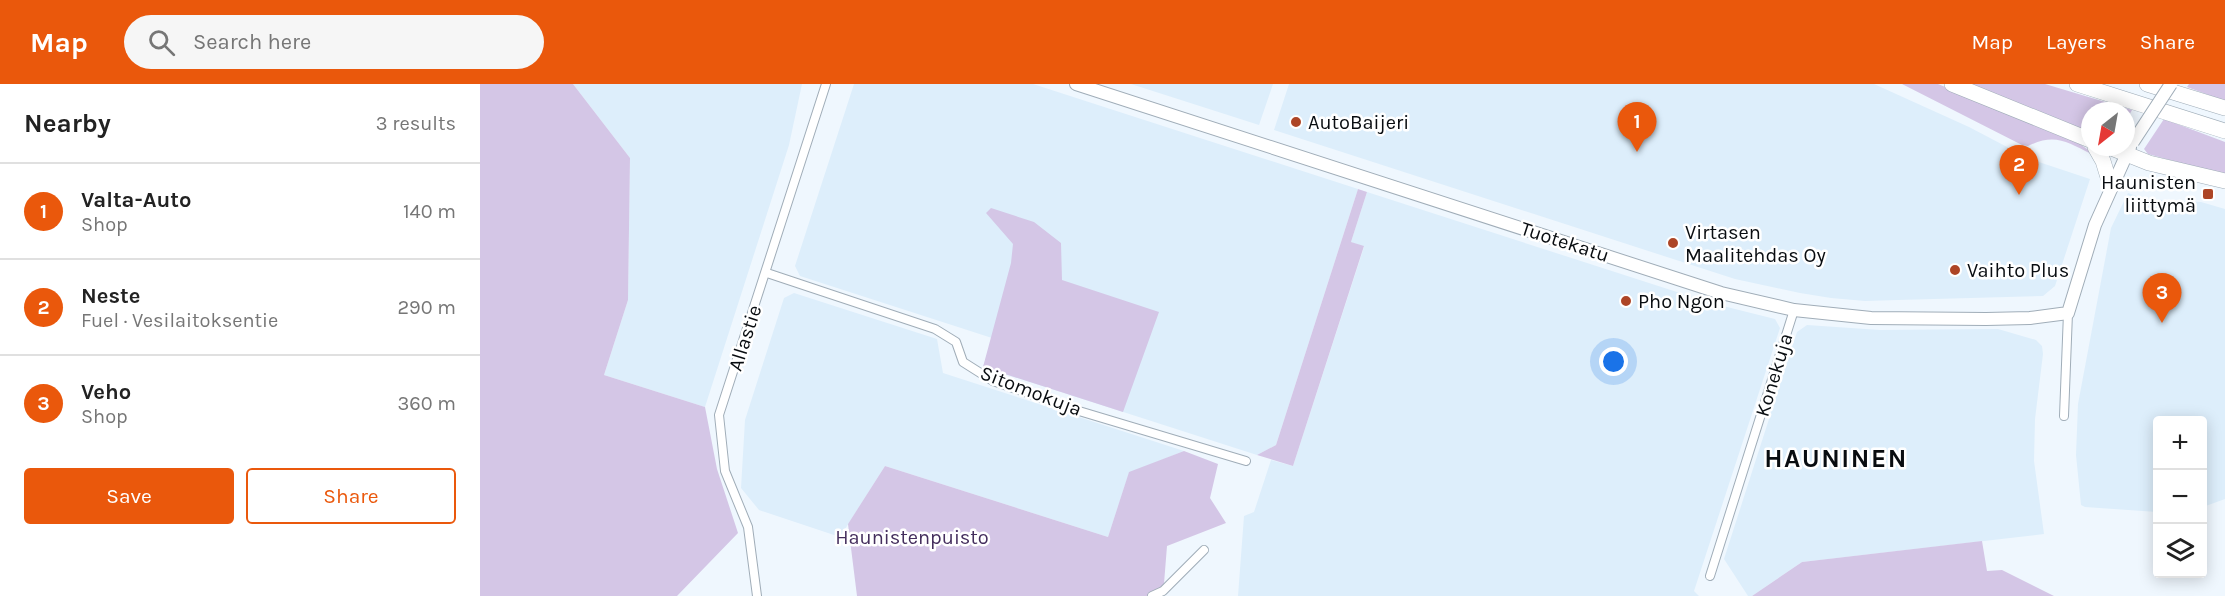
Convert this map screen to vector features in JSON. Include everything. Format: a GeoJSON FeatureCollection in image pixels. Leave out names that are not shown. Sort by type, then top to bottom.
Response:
{"type":"FeatureCollection","features":[{"type":"Feature","properties":{"kind":"highway"},"geometry":{"type":"LineString","coordinates":[[1952,84],[2081,138]]}},
{"type":"Feature","properties":{"kind":"highway"},"geometry":{"type":"LineString","coordinates":[[2077,84],[2225,131]]}},
{"type":"Feature","properties":{"kind":"highway"},"geometry":{"type":"LineString","coordinates":[[2147,84],[2225,108]]}},
{"type":"Feature","properties":{"kind":"highway"},"geometry":{"type":"LineString","coordinates":[[2135,152],[2149,163],[2225,181]]}},
{"type":"Feature","properties":{"kind":"highway"},"geometry":{"type":"LineString","coordinates":[[2100,156],[2111,187]]}},
{"type":"Feature","properties":{"kind":"street","name":"Allastie"},"geometry":{"type":"LineString","coordinates":[[757,596],[748,527],[725,471],[719,415],[826,84]]}},
{"type":"Feature","properties":{"kind":"street","name":"Tuotekatu"},"geometry":{"type":"LineString","coordinates":[[1076,84],[1721,293],[1794,310],[1871,318],[1923,319],[2030,318],[2068,313]]}},
{"type":"Feature","properties":{"kind":"street"},"geometry":{"type":"LineString","coordinates":[[2135,139],[2171,84]]}},
{"type":"Feature","properties":{"kind":"street"},"geometry":{"type":"LineString","coordinates":[[2064,416],[2068,313],[2096,225],[2125,156]]}},
{"type":"Feature","properties":{"kind":"street","name":"Sitomokuja"},"geometry":{"type":"LineString","coordinates":[[766,273],[935,329],[956,342],[963,362],[993,381],[1079,411],[1246,461]]}},
{"type":"Feature","properties":{"kind":"street","name":"Konekuja"},"geometry":{"type":"LineString","coordinates":[[1710,576],[1794,310]]}},
{"type":"Feature","properties":{"kind":"street"},"geometry":{"type":"LineString","coordinates":[[1152,596],[1162,591],[1204,550]]}},
{"type":"Feature","properties":{"kind":"shaded area"},"geometry":{"type":"Polygon","coordinates":[[[573,84],[802,84],[789,145],[705,407],[604,375],[628,300],[630,158],[573,84]]]}},
{"type":"Feature","properties":{"kind":"shaded area"},"geometry":{"type":"Polygon","coordinates":[[[854,84],[1033,84],[1358,189],[1276,445],[1257,455],[983,367],[992,338],[800,276],[795,266],[854,84]]]}},
{"type":"Feature","properties":{"kind":"shaded area"},"geometry":{"type":"Polygon","coordinates":[[[1131,84],[1273,84],[1259,125],[1131,84]]]}},
{"type":"Feature","properties":{"kind":"shaded area"},"geometry":{"type":"Polygon","coordinates":[[[1289,84],[1874,84],[1969,127],[2030,159],[2090,179],[2055,286],[2043,296],[1865,301],[1831,298],[1735,279],[1274,130],[1289,84]]]}},
{"type":"Feature","properties":{"kind":"shaded area"},"geometry":{"type":"Polygon","coordinates":[[[1367,192],[1711,303],[1775,319],[1780,328],[1694,591],[1699,596],[1238,596],[1244,516],[1254,512],[1271,460],[1293,466],[1364,247],[1351,242],[1367,192]]]}},
{"type":"Feature","properties":{"kind":"shaded area"},"geometry":{"type":"Polygon","coordinates":[[[2128,193],[2145,199],[2201,202],[2225,209],[2225,499],[2207,506],[2207,416],[2153,416],[2153,512],[2081,505],[2076,455],[2078,404],[2111,228],[2128,193]]]}},
{"type":"Feature","properties":{"kind":"shaded area"},"geometry":{"type":"Polygon","coordinates":[[[794,293],[937,339],[943,373],[1184,451],[1129,473],[1108,537],[885,466],[840,537],[759,510],[741,488],[745,420],[784,298],[794,293]]]}},
{"type":"Feature","properties":{"kind":"shaded area"},"geometry":{"type":"Polygon","coordinates":[[[1807,325],[1880,330],[1998,329],[2036,340],[2042,346],[2043,354],[2035,419],[2034,461],[2044,534],[1802,562],[1752,596],[1748,596],[1724,559],[1797,332],[1807,325]]]}},
{"type":"Feature","properties":{"kind":"green space"},"geometry":{"type":"Polygon","coordinates":[[[480,84],[573,84],[630,158],[628,300],[604,375],[705,407],[717,469],[738,533],[677,596],[480,596],[480,84]]]}},
{"type":"Feature","properties":{"kind":"green space"},"geometry":{"type":"Polygon","coordinates":[[[1902,84],[1938,84],[2076,141],[2081,145],[2081,149],[2068,143],[2053,140],[2028,146],[1902,84]]]}},
{"type":"Feature","properties":{"kind":"green space"},"geometry":{"type":"Polygon","coordinates":[[[1964,84],[2045,84],[2105,102],[2081,102],[2081,130],[1964,84]]]}},
{"type":"Feature","properties":{"kind":"green space"},"geometry":{"type":"Polygon","coordinates":[[[2189,84],[2225,84],[2225,101],[2187,87],[2189,84]]]}},
{"type":"Feature","properties":{"kind":"green space"},"geometry":{"type":"Polygon","coordinates":[[[2164,119],[2225,142],[2225,175],[2148,154],[2144,149],[2164,119]]]}},
{"type":"Feature","properties":{"kind":"green space"},"geometry":{"type":"Polygon","coordinates":[[[1358,189],[1367,192],[1351,242],[1364,246],[1293,466],[1257,455],[1276,445],[1358,189]]]}},
{"type":"Feature","properties":{"kind":"green space"},"geometry":{"type":"Polygon","coordinates":[[[991,208],[1034,222],[1061,243],[1062,280],[1159,312],[1123,412],[983,367],[1011,263],[1013,244],[986,213],[991,208]]]}},
{"type":"Feature","properties":{"kind":"green space","name":"Haunistenpuisto"},"geometry":{"type":"Polygon","coordinates":[[[1184,451],[1218,464],[1210,498],[1226,523],[1167,546],[1163,596],[857,596],[848,524],[885,466],[1108,537],[1129,472],[1184,451]]]}},
{"type":"Feature","properties":{"kind":"green space"},"geometry":{"type":"Polygon","coordinates":[[[1982,541],[1987,571],[2002,570],[2054,596],[1752,596],[1802,562],[1982,541]]]}},
{"type":"Feature","properties":{"kind":"place","name":"AutoBaijeri"},"geometry":{"type":"Point","coordinates":[1296,122]}},
{"type":"Feature","properties":{"kind":"place","name":"Valta-Auto"},"geometry":{"type":"Point","coordinates":[1637,152]}},
{"type":"Feature","properties":{"kind":"place","name":"Haunisten liittymä"},"geometry":{"type":"Point","coordinates":[2208,194]}},
{"type":"Feature","properties":{"kind":"place","name":"Neste"},"geometry":{"type":"Point","coordinates":[2019,195]}},
{"type":"Feature","properties":{"kind":"place","name":"Virtasen Maalitehdas Oy"},"geometry":{"type":"Point","coordinates":[1673,243]}},
{"type":"Feature","properties":{"kind":"place","name":"Vaihto Plus"},"geometry":{"type":"Point","coordinates":[1955,270]}},
{"type":"Feature","properties":{"kind":"place","name":"Pho Ngon"},"geometry":{"type":"Point","coordinates":[1626,301]}},
{"type":"Feature","properties":{"kind":"place","name":"Veho"},"geometry":{"type":"Point","coordinates":[2162,323]}},
{"type":"Feature","properties":{"kind":"district","name":"HAUNINEN"},"geometry":{"type":"Point","coordinates":[1836,458]}}]}
